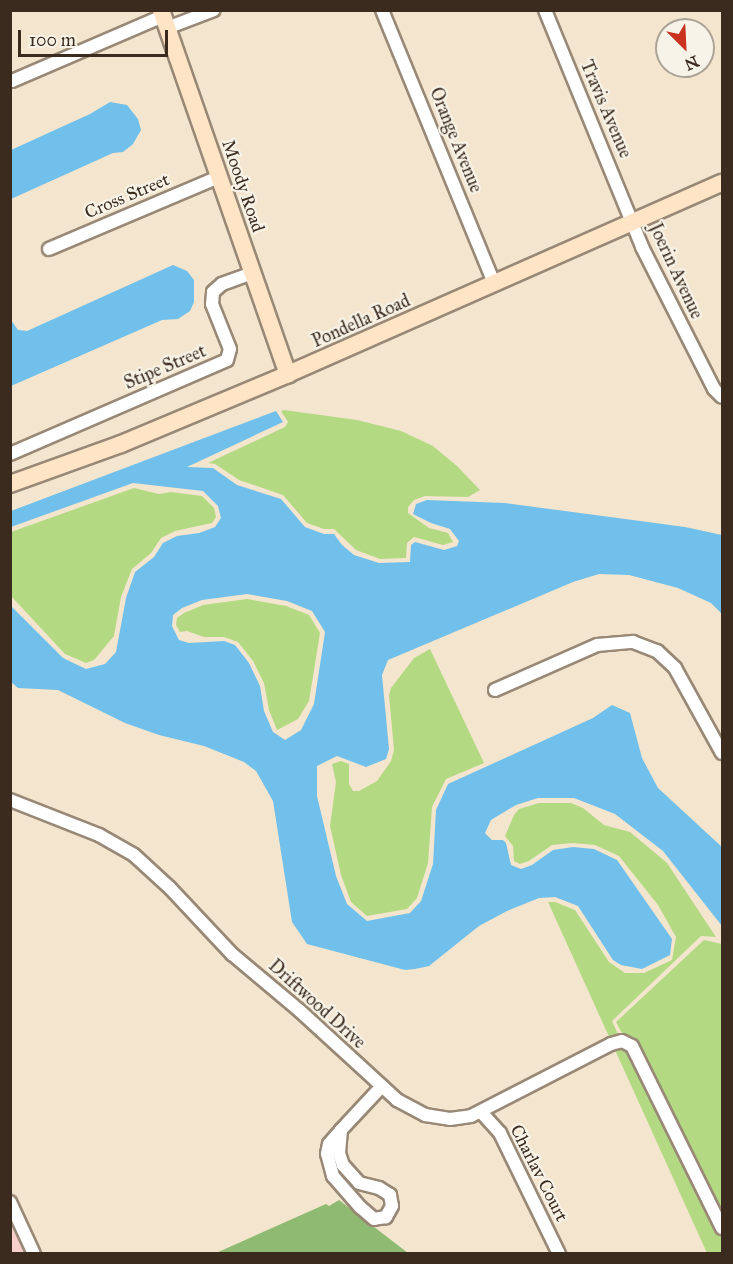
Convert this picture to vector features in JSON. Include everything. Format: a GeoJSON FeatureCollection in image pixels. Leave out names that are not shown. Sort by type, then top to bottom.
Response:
{"type":"FeatureCollection","features":[{"type":"Feature","properties":{"kind":"main road","name":"Moody Road"},"geometry":{"type":"LineString","coordinates":[[164,18],[288,374]]}},
{"type":"Feature","properties":{"kind":"main road","name":"Pondella Road"},"geometry":{"type":"LineString","coordinates":[[10,484],[121,444],[288,374],[723,183]]}},
{"type":"Feature","properties":{"kind":"street"},"geometry":{"type":"LineString","coordinates":[[12,81],[164,18],[214,10]]}},
{"type":"Feature","properties":{"kind":"street","name":"Orange Avenue"},"geometry":{"type":"LineString","coordinates":[[382,10],[494,283]]}},
{"type":"Feature","properties":{"kind":"street","name":"Travis Avenue"},"geometry":{"type":"LineString","coordinates":[[545,10],[633,222]]}},
{"type":"Feature","properties":{"kind":"street","name":"Cross Street"},"geometry":{"type":"LineString","coordinates":[[49,249],[219,177]]}},
{"type":"Feature","properties":{"kind":"street","name":"Joerin Avenue"},"geometry":{"type":"LineString","coordinates":[[633,222],[642,247],[688,339],[714,389],[723,396]]}},
{"type":"Feature","properties":{"kind":"street","name":"Stipe Street"},"geometry":{"type":"LineString","coordinates":[[10,454],[227,360],[230,348],[212,304],[213,292],[222,284],[252,273]]}},
{"type":"Feature","properties":{"kind":"street"},"geometry":{"type":"LineString","coordinates":[[495,690],[597,645],[633,642],[657,651],[675,668],[723,753]]}},
{"type":"Feature","properties":{"kind":"street","name":"Driftwood Drive"},"geometry":{"type":"LineString","coordinates":[[10,800],[99,835],[134,855],[170,888],[232,954],[300,1011],[382,1086],[406,1106],[425,1115],[450,1119],[482,1113],[597,1050],[622,1041],[632,1046],[723,1228]]}},
{"type":"Feature","properties":{"kind":"street"},"geometry":{"type":"LineString","coordinates":[[341,1130],[339,1153],[343,1166],[356,1181],[380,1188],[390,1195],[392,1206],[386,1216],[374,1219],[346,1191],[333,1176],[327,1154],[329,1144],[341,1130],[382,1086]]}},
{"type":"Feature","properties":{"kind":"street","name":"Charlav Court"},"geometry":{"type":"LineString","coordinates":[[482,1113],[500,1133],[559,1254]]}},
{"type":"Feature","properties":{"kind":"street"},"geometry":{"type":"LineString","coordinates":[[346,1191],[356,1181]]}},
{"type":"Feature","properties":{"kind":"street"},"geometry":{"type":"LineString","coordinates":[[10,1202],[34,1254]]}},
{"type":"Feature","properties":{"kind":"shaded area"},"geometry":{"type":"Polygon","coordinates":[[[11,1203],[34,1253],[11,1253],[11,1203]]]}},
{"type":"Feature","properties":{"kind":"green space"},"geometry":{"type":"Polygon","coordinates":[[[281,411],[357,420],[401,431],[433,446],[457,466],[480,490],[468,497],[425,496],[414,500],[408,507],[408,513],[429,528],[448,533],[453,542],[443,545],[414,537],[407,543],[406,558],[380,559],[356,550],[334,529],[324,529],[307,523],[283,495],[239,480],[215,464],[208,463],[285,427],[288,422],[281,411]]]}},
{"type":"Feature","properties":{"kind":"green space"},"geometry":{"type":"Polygon","coordinates":[[[134,488],[159,494],[171,492],[202,496],[214,508],[216,517],[212,523],[175,531],[161,538],[151,553],[132,569],[121,597],[114,636],[94,660],[86,663],[65,654],[11,596],[11,532],[134,488]]]}},
{"type":"Feature","properties":{"kind":"green space"},"geometry":{"type":"Polygon","coordinates":[[[247,599],[286,606],[309,615],[320,633],[309,701],[298,719],[277,730],[269,710],[264,683],[253,661],[238,642],[224,637],[204,637],[187,631],[180,632],[176,625],[177,618],[203,605],[247,599]]]}},
{"type":"Feature","properties":{"kind":"green space"},"geometry":{"type":"Polygon","coordinates":[[[430,649],[484,763],[446,779],[432,807],[428,863],[417,898],[407,909],[367,916],[351,902],[341,875],[330,826],[336,782],[332,764],[341,761],[349,764],[349,784],[353,791],[359,791],[377,781],[391,761],[394,750],[389,695],[391,688],[414,658],[430,649]]]}},
{"type":"Feature","properties":{"kind":"green space"},"geometry":{"type":"Polygon","coordinates":[[[539,803],[571,803],[583,808],[604,825],[630,832],[667,863],[716,937],[701,936],[612,1021],[621,1041],[640,1063],[722,1227],[722,1253],[707,1253],[548,902],[555,902],[575,910],[609,962],[625,973],[644,973],[672,960],[676,937],[658,905],[619,856],[595,845],[573,843],[552,845],[529,861],[520,864],[514,861],[513,846],[505,836],[514,815],[519,809],[539,803]]]}},
{"type":"Feature","properties":{"kind":"green space"},"geometry":{"type":"Polygon","coordinates":[[[704,940],[722,944],[722,1220],[616,1022],[704,940]]]}},
{"type":"Feature","properties":{"kind":"green space"},"geometry":{"type":"Polygon","coordinates":[[[339,1200],[408,1253],[216,1253],[326,1204],[329,1206],[339,1200]]]}},
{"type":"Feature","properties":{"kind":"water"},"geometry":{"type":"Polygon","coordinates":[[[110,102],[127,105],[138,119],[141,130],[133,144],[123,152],[113,153],[11,199],[11,150],[90,114],[110,102]]]}},
{"type":"Feature","properties":{"kind":"water"},"geometry":{"type":"Polygon","coordinates":[[[173,265],[187,271],[194,280],[194,302],[190,311],[178,319],[162,320],[11,386],[11,320],[18,330],[27,331],[173,265]]]}},
{"type":"Feature","properties":{"kind":"water"},"geometry":{"type":"Polygon","coordinates":[[[276,411],[283,422],[187,467],[213,468],[237,485],[281,499],[305,527],[324,534],[334,534],[354,555],[379,563],[410,562],[411,545],[415,542],[444,550],[457,546],[459,541],[450,529],[413,514],[416,504],[427,500],[505,503],[685,527],[722,535],[722,614],[711,603],[678,588],[629,575],[599,574],[573,582],[388,660],[382,675],[389,749],[386,759],[366,767],[337,756],[317,766],[317,796],[336,876],[347,904],[367,921],[410,913],[421,901],[433,864],[436,810],[448,784],[593,718],[612,705],[630,713],[642,758],[658,788],[722,847],[722,926],[663,851],[615,814],[574,798],[538,798],[516,805],[491,820],[485,833],[492,840],[503,840],[506,843],[511,865],[521,869],[532,865],[553,850],[573,847],[594,849],[617,860],[672,939],[670,955],[642,969],[621,965],[613,960],[578,906],[555,897],[539,898],[507,911],[479,926],[429,966],[415,969],[405,970],[307,944],[292,922],[273,801],[256,771],[244,762],[204,746],[159,735],[125,723],[58,690],[18,688],[11,682],[11,606],[63,658],[86,669],[105,664],[116,652],[126,598],[135,572],[154,557],[163,543],[177,536],[199,533],[215,527],[221,518],[218,506],[203,491],[133,483],[11,527],[11,511],[276,411]],[[247,594],[202,600],[182,608],[173,615],[172,626],[179,640],[189,643],[224,641],[235,645],[249,663],[260,686],[264,711],[273,732],[285,740],[301,730],[314,704],[325,632],[312,611],[287,601],[247,594]]]}}]}
